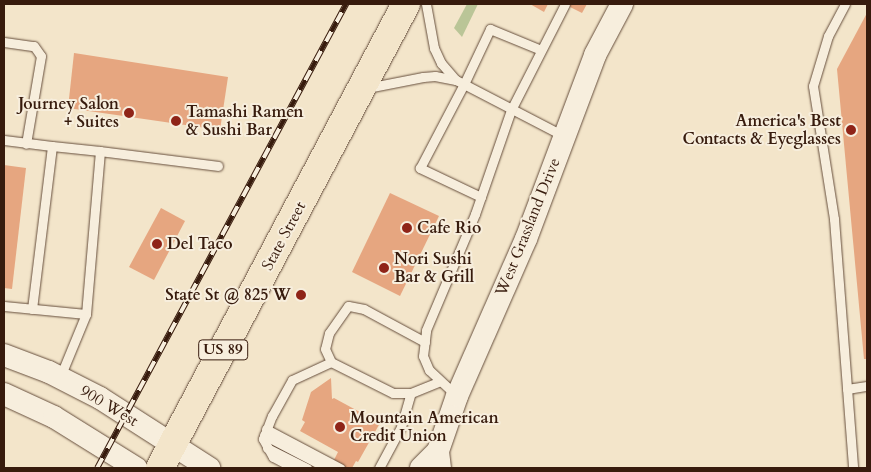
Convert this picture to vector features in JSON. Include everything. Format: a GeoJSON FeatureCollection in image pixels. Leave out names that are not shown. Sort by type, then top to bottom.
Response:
{"type":"FeatureCollection","features":[{"type":"Feature","properties":{"kind":"main road","name":"State Street"},"geometry":{"type":"LineString","coordinates":[[166,457],[406,4]]}},
{"type":"Feature","properties":{"kind":"street","name":"West Grassland Drive"},"geometry":{"type":"LineString","coordinates":[[421,468],[439,460],[457,396],[526,239],[595,55],[622,4]]}},
{"type":"Feature","properties":{"kind":"street","name":"900 West"},"geometry":{"type":"LineString","coordinates":[[4,355],[60,378],[100,398],[166,457],[208,468]]}},
{"type":"Feature","properties":{"kind":"street"},"geometry":{"type":"LineString","coordinates":[[4,394],[54,417],[136,468]]}},
{"type":"Feature","properties":{"kind":"lane"},"geometry":{"type":"LineString","coordinates":[[426,4],[434,48],[441,63],[460,82]]}},
{"type":"Feature","properties":{"kind":"lane"},"geometry":{"type":"LineString","coordinates":[[457,396],[429,370],[423,356],[426,330],[481,197],[511,110],[565,4]]}},
{"type":"Feature","properties":{"kind":"lane"},"geometry":{"type":"LineString","coordinates":[[845,4],[828,36],[813,86],[834,219],[853,468]]}},
{"type":"Feature","properties":{"kind":"lane"},"geometry":{"type":"LineString","coordinates":[[481,197],[420,168],[460,82],[490,29],[541,50]]}},
{"type":"Feature","properties":{"kind":"lane"},"geometry":{"type":"LineString","coordinates":[[4,42],[34,46],[41,56],[26,144]]}},
{"type":"Feature","properties":{"kind":"lane"},"geometry":{"type":"LineString","coordinates":[[360,90],[435,76],[460,82],[564,137]]}},
{"type":"Feature","properties":{"kind":"lane"},"geometry":{"type":"LineString","coordinates":[[4,140],[218,166]]}},
{"type":"Feature","properties":{"kind":"lane"},"geometry":{"type":"LineString","coordinates":[[32,309],[52,146]]}},
{"type":"Feature","properties":{"kind":"lane"},"geometry":{"type":"LineString","coordinates":[[60,378],[86,314],[100,151]]}},
{"type":"Feature","properties":{"kind":"lane"},"geometry":{"type":"LineString","coordinates":[[4,306],[86,314]]}},
{"type":"Feature","properties":{"kind":"lane"},"geometry":{"type":"LineString","coordinates":[[424,342],[364,309],[348,306],[329,333],[325,349],[331,362],[393,393],[411,394],[440,381]]}},
{"type":"Feature","properties":{"kind":"lane"},"geometry":{"type":"LineString","coordinates":[[294,468],[273,458],[263,439],[265,432],[292,380],[331,362]]}},
{"type":"Feature","properties":{"kind":"lane"},"geometry":{"type":"LineString","coordinates":[[847,390],[867,386]]}},
{"type":"Feature","properties":{"kind":"lane"},"geometry":{"type":"LineString","coordinates":[[379,468],[400,427],[411,394]]}},
{"type":"Feature","properties":{"kind":"lane"},"geometry":{"type":"LineString","coordinates":[[265,432],[327,468]]}},
{"type":"Feature","properties":{"kind":"lane"},"geometry":{"type":"LineString","coordinates":[[265,432],[340,468]]}},
{"type":"Feature","properties":{"kind":"lane"},"geometry":{"type":"LineString","coordinates":[[267,448],[307,468]]}},
{"type":"Feature","properties":{"kind":"green space"},"geometry":{"type":"Polygon","coordinates":[[[467,4],[478,4],[462,37],[454,28],[467,4]]]}},
{"type":"Feature","properties":{"kind":"building"},"geometry":{"type":"Polygon","coordinates":[[[530,4],[548,4],[544,12],[530,4]]]}},
{"type":"Feature","properties":{"kind":"building"},"geometry":{"type":"Polygon","coordinates":[[[564,4],[587,4],[582,13],[564,4]]]}},
{"type":"Feature","properties":{"kind":"building"},"geometry":{"type":"Polygon","coordinates":[[[867,13],[867,359],[864,359],[837,69],[867,13]]]}},
{"type":"Feature","properties":{"kind":"building"},"geometry":{"type":"Polygon","coordinates":[[[74,53],[228,77],[220,130],[68,108],[74,53]]]}},
{"type":"Feature","properties":{"kind":"building"},"geometry":{"type":"Polygon","coordinates":[[[4,165],[26,168],[12,289],[4,288],[4,165]]]}},
{"type":"Feature","properties":{"kind":"building"},"geometry":{"type":"Polygon","coordinates":[[[390,193],[439,216],[400,296],[352,272],[390,193]]]}},
{"type":"Feature","properties":{"kind":"building","name":"Del Taco"},"geometry":{"type":"Polygon","coordinates":[[[161,208],[185,221],[154,280],[129,267],[161,208]]]}},
{"type":"Feature","properties":{"kind":"building","name":"Mountain American Credit Union"},"geometry":{"type":"Polygon","coordinates":[[[331,378],[332,399],[334,398],[380,423],[358,462],[356,461],[352,468],[330,468],[338,452],[300,431],[305,422],[302,420],[311,392],[331,378]]]}},
{"type":"Feature","properties":{"kind":"railway"},"geometry":{"type":"LineString","coordinates":[[97,468],[346,4]]}},
{"type":"Feature","properties":{"kind":"place","name":"Journey Salon + Suites"},"geometry":{"type":"Point","coordinates":[129,113]}},
{"type":"Feature","properties":{"kind":"place","name":"Tamashi Ramen & Sushi Bar"},"geometry":{"type":"Point","coordinates":[176,121]}},
{"type":"Feature","properties":{"kind":"place","name":"America's Best Contacts & Eyeglasses"},"geometry":{"type":"Point","coordinates":[851,130]}},
{"type":"Feature","properties":{"kind":"place","name":"Cafe Rio"},"geometry":{"type":"Point","coordinates":[407,228]}},
{"type":"Feature","properties":{"kind":"place","name":"Del Taco"},"geometry":{"type":"Point","coordinates":[157,244]}},
{"type":"Feature","properties":{"kind":"place","name":"Nori Sushi Bar & Grill"},"geometry":{"type":"Point","coordinates":[384,268]}},
{"type":"Feature","properties":{"kind":"place","name":"State St @ 825 W"},"geometry":{"type":"Point","coordinates":[301,295]}},
{"type":"Feature","properties":{"kind":"place","name":"Mountain American Credit Union"},"geometry":{"type":"Point","coordinates":[340,427]}}]}
